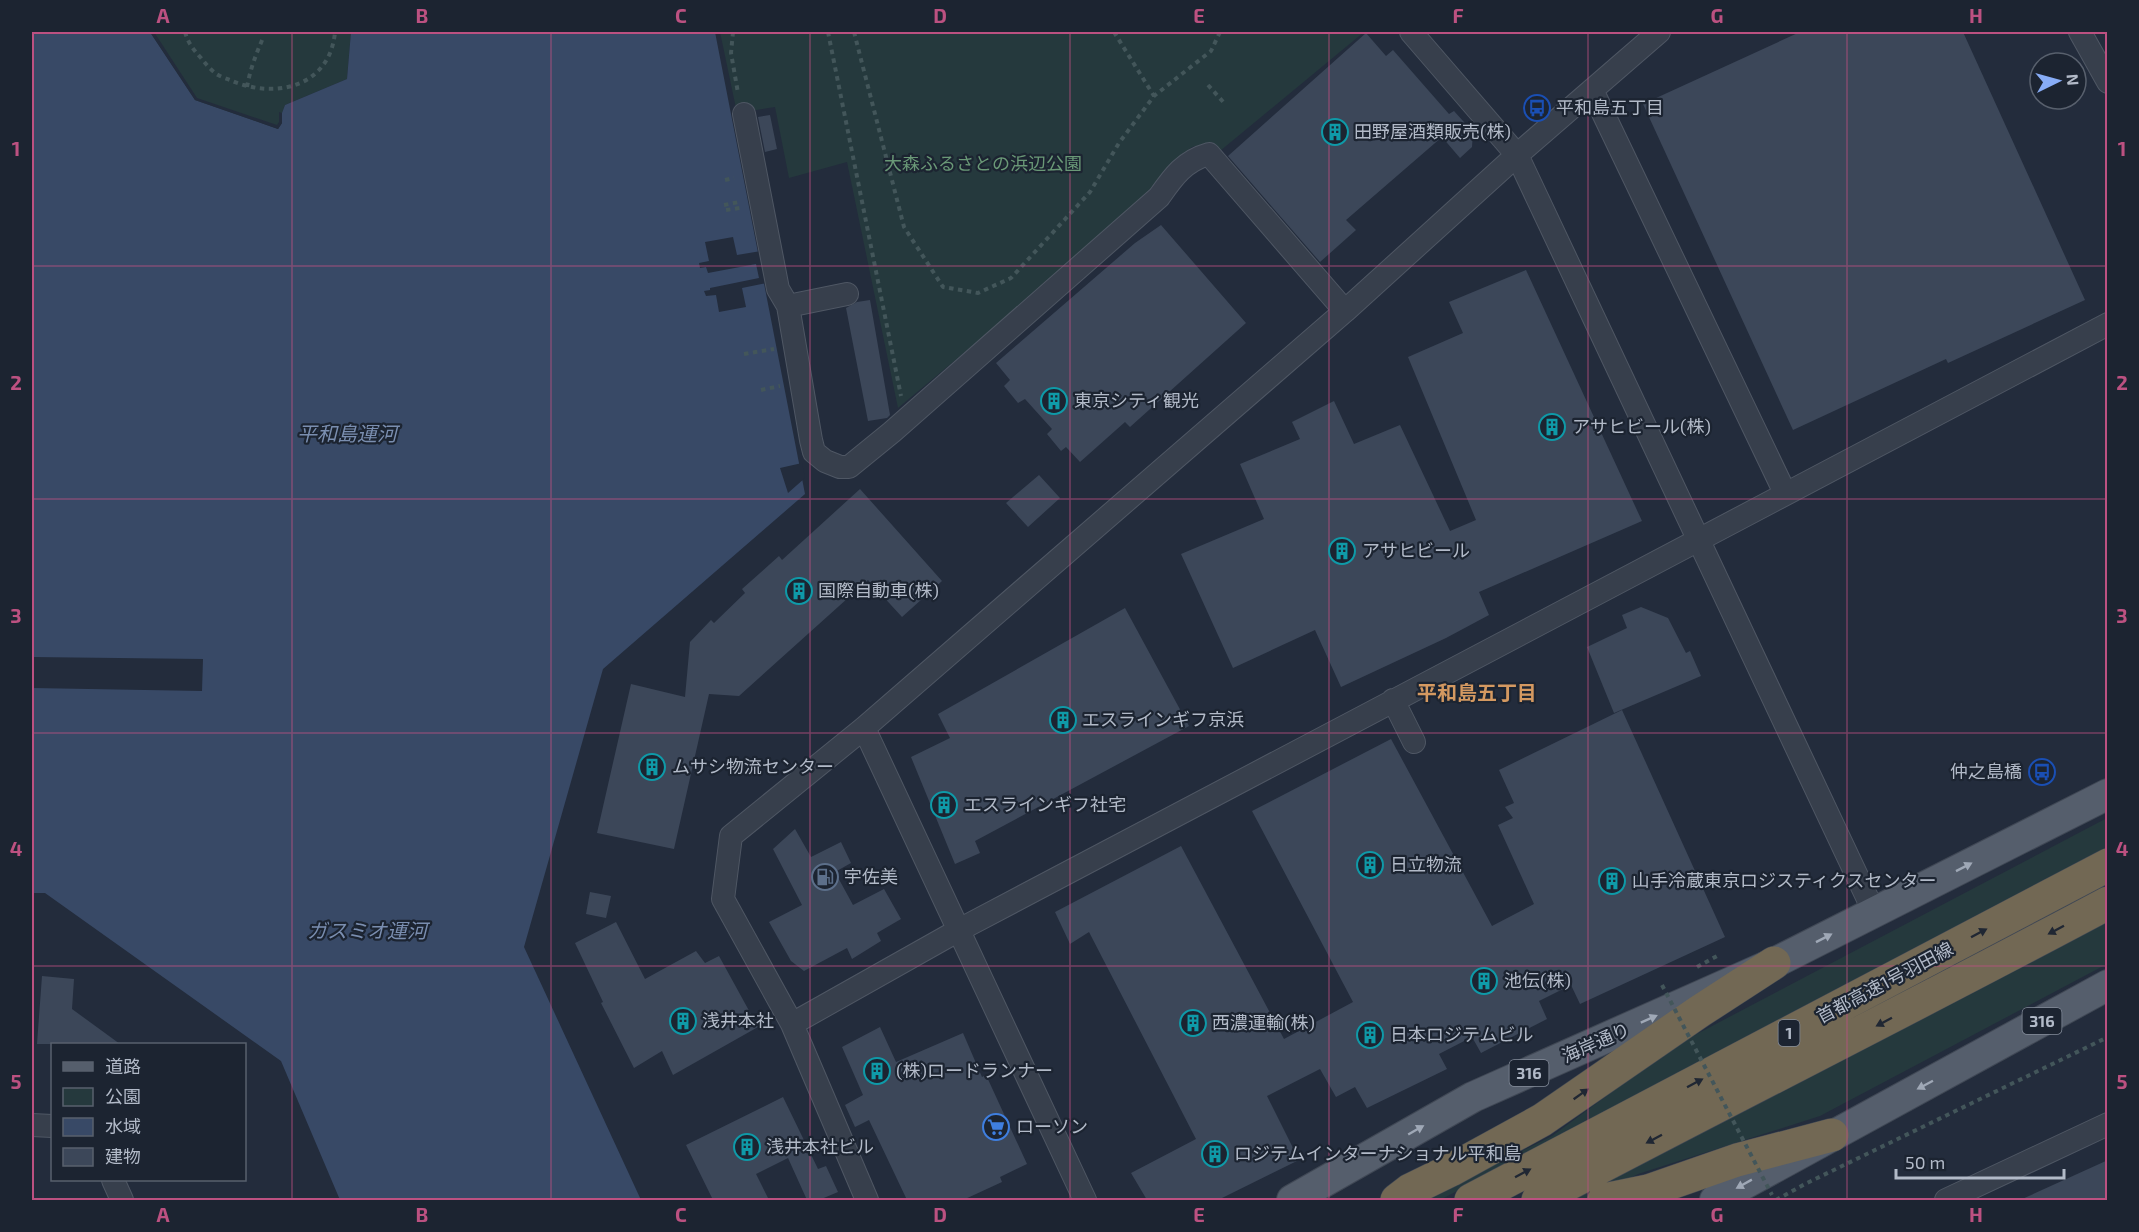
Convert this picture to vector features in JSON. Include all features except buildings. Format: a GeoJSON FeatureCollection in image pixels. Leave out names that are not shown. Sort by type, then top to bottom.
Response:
{"type":"FeatureCollection","features":[{"type":"Feature","properties":{"kind":"highway","name":"首都高速1号羽田線"},"geometry":{"type":"LineString","coordinates":[[1471,1200],[2108,866]]}},
{"type":"Feature","properties":{"kind":"highway","name":"首都高速1号羽田線"},"geometry":{"type":"LineString","coordinates":[[1538,1200],[2108,903]]}},
{"type":"Feature","properties":{"kind":"highway"},"geometry":{"type":"LineString","coordinates":[[1397,1200],[1410,1190],[1532,1126],[1774,963]]}},
{"type":"Feature","properties":{"kind":"highway"},"geometry":{"type":"LineString","coordinates":[[1415,1200],[1496,1159],[1520,1143],[1532,1126]]}},
{"type":"Feature","properties":{"kind":"highway"},"geometry":{"type":"LineString","coordinates":[[1604,1200],[1640,1196],[1737,1160],[1832,1135]]}},
{"type":"Feature","properties":{"kind":"main road"},"geometry":{"type":"LineString","coordinates":[[2023,837],[2108,773]]}},
{"type":"Feature","properties":{"kind":"main road","name":"316"},"geometry":{"type":"LineString","coordinates":[[1874,912],[2108,794]]}},
{"type":"Feature","properties":{"kind":"main road","name":"海岸通り"},"geometry":{"type":"LineString","coordinates":[[1292,1200],[1473,1097],[1774,963],[1874,912]]}},
{"type":"Feature","properties":{"kind":"main road","name":"316"},"geometry":{"type":"LineString","coordinates":[[1715,1200],[2108,984]]}},
{"type":"Feature","properties":{"kind":"main road"},"geometry":{"type":"LineString","coordinates":[[1976,1058],[2108,1006]]}},
{"type":"Feature","properties":{"kind":"street"},"geometry":{"type":"LineString","coordinates":[[1411,32],[1517,155],[1874,912]]}},
{"type":"Feature","properties":{"kind":"street"},"geometry":{"type":"LineString","coordinates":[[867,1200],[792,1024],[723,899],[731,836],[864,728],[1345,311],[1517,155],[1659,32]]}},
{"type":"Feature","properties":{"kind":"street"},"geometry":{"type":"LineString","coordinates":[[2080,32],[2108,82]]}},
{"type":"Feature","properties":{"kind":"street"},"geometry":{"type":"LineString","coordinates":[[1592,90],[1785,493]]}},
{"type":"Feature","properties":{"kind":"street"},"geometry":{"type":"LineString","coordinates":[[744,114],[778,289],[788,306],[795,345],[812,411],[811,440],[814,452],[825,461],[840,468],[849,467],[906,420],[1159,197],[1174,175],[1195,158],[1209,154],[1345,311]]}},
{"type":"Feature","properties":{"kind":"street"},"geometry":{"type":"LineString","coordinates":[[788,306],[847,294]]}},
{"type":"Feature","properties":{"kind":"street"},"geometry":{"type":"LineString","coordinates":[[792,1024],[959,930],[2108,324]]}},
{"type":"Feature","properties":{"kind":"street"},"geometry":{"type":"LineString","coordinates":[[1393,700],[1414,742]]}},
{"type":"Feature","properties":{"kind":"street"},"geometry":{"type":"LineString","coordinates":[[864,728],[1085,1200]]}},
{"type":"Feature","properties":{"kind":"street"},"geometry":{"type":"LineString","coordinates":[[1946,1200],[2108,1124]]}},
{"type":"Feature","properties":{"kind":"street"},"geometry":{"type":"LineString","coordinates":[[32,1125],[51,1126]]}},
{"type":"Feature","properties":{"kind":"street"},"geometry":{"type":"LineString","coordinates":[[115,1181],[122,1200]]}},
{"type":"Feature","properties":{"kind":"path"},"geometry":{"type":"LineString","coordinates":[[185,32],[188,44],[215,73],[246,87],[275,89],[291,87],[320,70],[332,52],[335,32]]}},
{"type":"Feature","properties":{"kind":"path"},"geometry":{"type":"LineString","coordinates":[[733,32],[731,53],[744,114]]}},
{"type":"Feature","properties":{"kind":"path"},"geometry":{"type":"LineString","coordinates":[[828,32],[906,420]]}},
{"type":"Feature","properties":{"kind":"path"},"geometry":{"type":"LineString","coordinates":[[854,32],[904,227],[944,287],[978,293],[1011,278],[1090,192],[1119,143],[1154,96],[1207,56],[1220,32]]}},
{"type":"Feature","properties":{"kind":"path"},"geometry":{"type":"LineString","coordinates":[[1114,32],[1154,96]]}},
{"type":"Feature","properties":{"kind":"path"},"geometry":{"type":"LineString","coordinates":[[246,87],[263,38]]}},
{"type":"Feature","properties":{"kind":"path"},"geometry":{"type":"LineString","coordinates":[[1208,85],[1226,104]]}},
{"type":"Feature","properties":{"kind":"path"},"geometry":{"type":"LineString","coordinates":[[744,354],[795,345]]}},
{"type":"Feature","properties":{"kind":"path"},"geometry":{"type":"LineString","coordinates":[[1662,985],[1772,1196]]}},
{"type":"Feature","properties":{"kind":"path"},"geometry":{"type":"LineString","coordinates":[[1776,1200],[2108,1037]]}},
{"type":"Feature","properties":{"kind":"green space"},"geometry":{"type":"Polygon","coordinates":[[[150,32],[351,32],[347,79],[285,105],[282,123],[278,129],[195,100],[150,32]]]}},
{"type":"Feature","properties":{"kind":"green space","name":"大森ふるさとの浜辺公園"},"geometry":{"type":"Polygon","coordinates":[[[720,32],[1364,32],[1220,151],[1212,142],[1192,147],[1167,168],[1158,191],[898,408],[847,162],[789,178],[775,107],[737,113],[720,32]]]}},
{"type":"Feature","properties":{"kind":"green space"},"geometry":{"type":"Polygon","coordinates":[[[2107,818],[2107,848],[1440,1200],[1425,1200],[1552,1136],[1676,1045],[2107,818]]]}},
{"type":"Feature","properties":{"kind":"green space"},"geometry":{"type":"Polygon","coordinates":[[[2107,919],[2107,964],[1820,1116],[1638,1174],[1588,1200],[1571,1200],[2107,919]]]}},
{"type":"Feature","properties":{"kind":"water","name":"平和島運河"},"geometry":{"type":"Polygon","coordinates":[[[32,32],[150,32],[195,100],[278,129],[282,123],[285,105],[347,79],[351,32],[715,32],[805,494],[603,669],[524,947],[641,1200],[340,1200],[281,1061],[45,893],[32,893],[32,32]]]}},
{"type":"Feature","properties":{"kind":"pier"},"geometry":{"type":"Polygon","coordinates":[[[150,32],[154,32],[197,98],[277,125],[279,112],[282,113],[282,123],[278,129],[195,100],[150,32]]]}},
{"type":"Feature","properties":{"kind":"pier"},"geometry":{"type":"Polygon","coordinates":[[[733,237],[737,255],[761,251],[767,283],[742,288],[746,307],[719,312],[716,295],[706,296],[704,291],[759,278],[756,264],[708,273],[706,267],[700,268],[699,263],[709,261],[705,242],[733,237]]]}},
{"type":"Feature","properties":{"kind":"pier"},"geometry":{"type":"Polygon","coordinates":[[[802,463],[805,478],[788,493],[780,468],[802,463]]]}},
{"type":"Feature","properties":{"kind":"pier"},"geometry":{"type":"Polygon","coordinates":[[[32,657],[203,659],[202,691],[32,688],[32,657]]]}},
{"type":"Feature","properties":{"kind":"place","name":"平和島五丁目"},"geometry":{"type":"Point","coordinates":[1537,108]}},
{"type":"Feature","properties":{"kind":"place","name":"田野屋酒類販売(株)"},"geometry":{"type":"Point","coordinates":[1335,132]}},
{"type":"Feature","properties":{"kind":"place","name":"東京シティ観光"},"geometry":{"type":"Point","coordinates":[1054,401]}},
{"type":"Feature","properties":{"kind":"place","name":"アサヒビール(株)"},"geometry":{"type":"Point","coordinates":[1552,427]}},
{"type":"Feature","properties":{"kind":"place","name":"アサヒビール"},"geometry":{"type":"Point","coordinates":[1342,551]}},
{"type":"Feature","properties":{"kind":"place","name":"国際自動車(株)"},"geometry":{"type":"Point","coordinates":[799,591]}},
{"type":"Feature","properties":{"kind":"place","name":"エスラインギフ京浜"},"geometry":{"type":"Point","coordinates":[1063,720]}},
{"type":"Feature","properties":{"kind":"place","name":"ムサシ物流センター"},"geometry":{"type":"Point","coordinates":[652,767]}},
{"type":"Feature","properties":{"kind":"place","name":"仲之島橋"},"geometry":{"type":"Point","coordinates":[2042,772]}},
{"type":"Feature","properties":{"kind":"place","name":"エスラインギフ社宅"},"geometry":{"type":"Point","coordinates":[944,805]}},
{"type":"Feature","properties":{"kind":"place","name":"日立物流"},"geometry":{"type":"Point","coordinates":[1370,865]}},
{"type":"Feature","properties":{"kind":"place","name":"宇佐美"},"geometry":{"type":"Point","coordinates":[825,877]}},
{"type":"Feature","properties":{"kind":"place","name":"山手冷蔵東京ロジスティクスセンター"},"geometry":{"type":"Point","coordinates":[1612,881]}},
{"type":"Feature","properties":{"kind":"place","name":"池伝(株)"},"geometry":{"type":"Point","coordinates":[1484,981]}},
{"type":"Feature","properties":{"kind":"place","name":"浅井本社"},"geometry":{"type":"Point","coordinates":[683,1021]}},
{"type":"Feature","properties":{"kind":"place","name":"西濃運輸(株)"},"geometry":{"type":"Point","coordinates":[1193,1023]}},
{"type":"Feature","properties":{"kind":"place","name":"日本ロジテムビル"},"geometry":{"type":"Point","coordinates":[1370,1035]}},
{"type":"Feature","properties":{"kind":"place","name":"(株)ロードランナー"},"geometry":{"type":"Point","coordinates":[877,1071]}},
{"type":"Feature","properties":{"kind":"place","name":"ローソン"},"geometry":{"type":"Point","coordinates":[996,1127]}},
{"type":"Feature","properties":{"kind":"place","name":"浅井本社ビル"},"geometry":{"type":"Point","coordinates":[747,1147]}},
{"type":"Feature","properties":{"kind":"place","name":"ロジテムインターナショナル平和島"},"geometry":{"type":"Point","coordinates":[1215,1154]}},
{"type":"Feature","properties":{"kind":"district","name":"平和島五丁目"},"geometry":{"type":"Point","coordinates":[1477,693]}},
{"type":"Feature","properties":{"kind":"water label","name":"ガスミオ運河"},"geometry":{"type":"Point","coordinates":[367,931]}}]}
